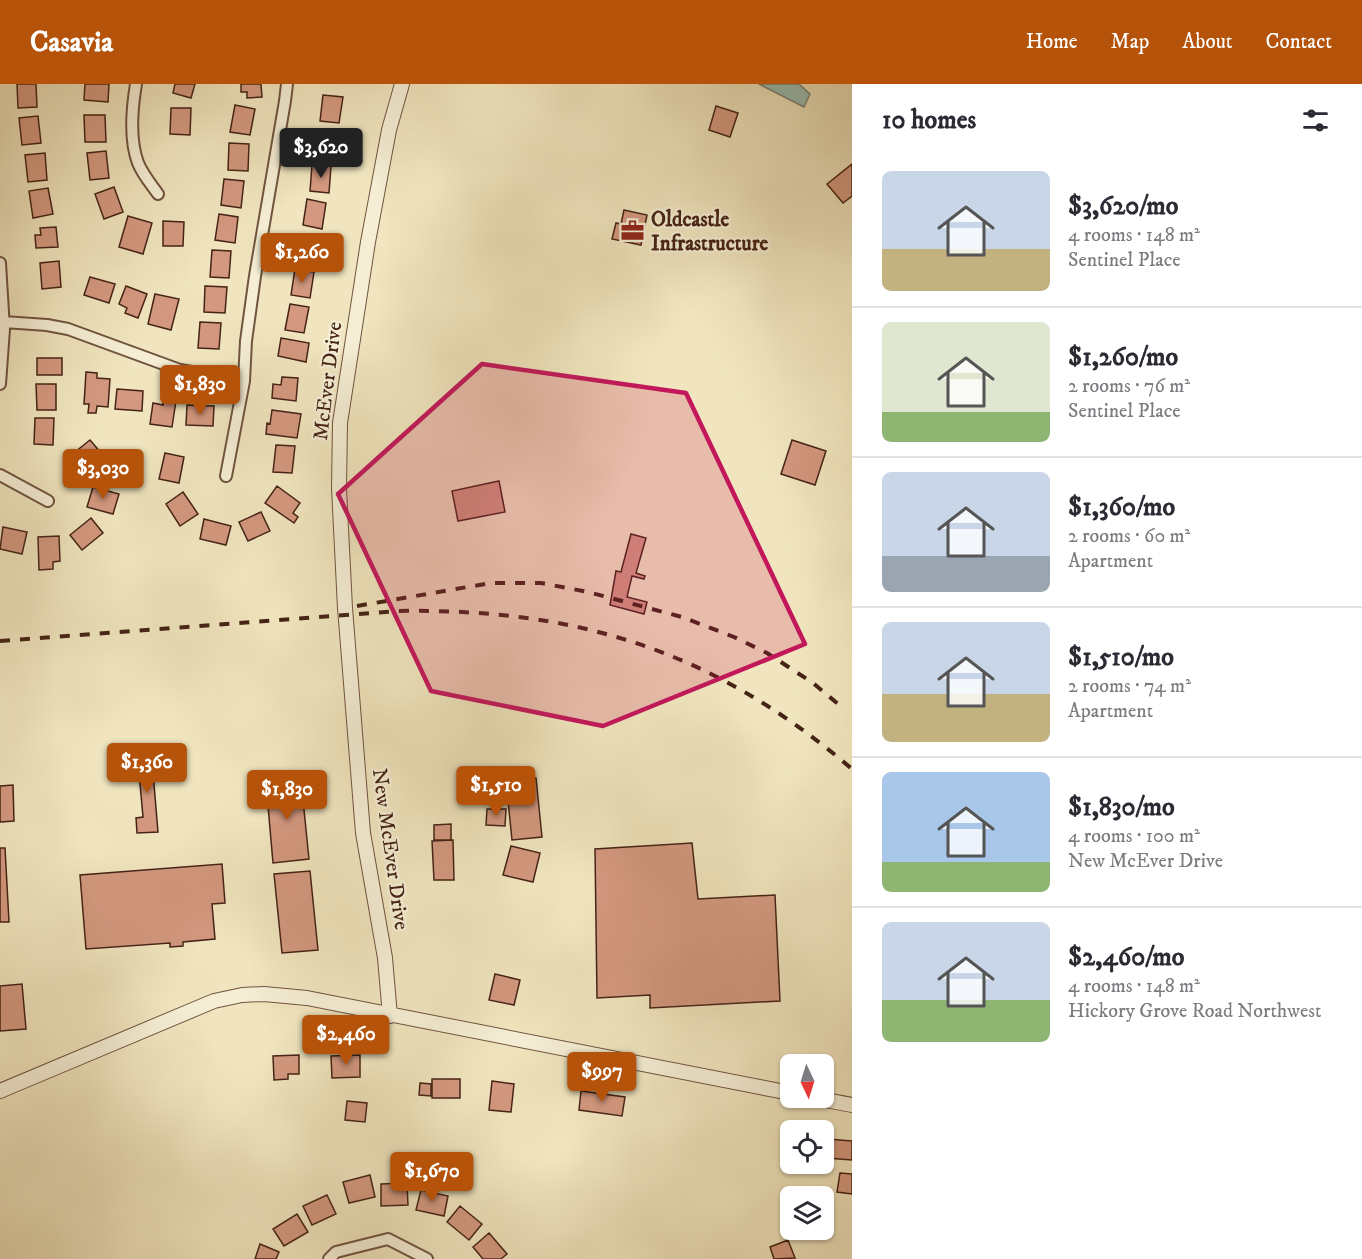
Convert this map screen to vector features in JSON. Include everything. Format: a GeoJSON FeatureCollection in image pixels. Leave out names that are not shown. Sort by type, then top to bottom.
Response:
{"type":"FeatureCollection","features":[{"type":"Feature","properties":{"kind":"street"},"geometry":{"type":"LineString","coordinates":[[136,84],[133,132],[135,150],[144,174],[158,194]]}},
{"type":"Feature","properties":{"kind":"street"},"geometry":{"type":"LineString","coordinates":[[226,476],[244,381],[246,342],[255,276],[287,84]]}},
{"type":"Feature","properties":{"kind":"street","name":"McEver Drive"},"geometry":{"type":"LineString","coordinates":[[346,615],[339,488],[340,423],[368,242],[389,130],[402,84]]}},
{"type":"Feature","properties":{"kind":"street"},"geometry":{"type":"LineString","coordinates":[[0,263],[4,322],[0,384]]}},
{"type":"Feature","properties":{"kind":"street"},"geometry":{"type":"LineString","coordinates":[[4,322],[68,329],[180,370],[244,381]]}},
{"type":"Feature","properties":{"kind":"street"},"geometry":{"type":"LineString","coordinates":[[0,475],[48,501]]}},
{"type":"Feature","properties":{"kind":"street","name":"New McEver Drive"},"geometry":{"type":"LineString","coordinates":[[346,615],[363,832],[385,958],[390,1016]]}},
{"type":"Feature","properties":{"kind":"street"},"geometry":{"type":"LineString","coordinates":[[0,1091],[186,1011],[214,1001],[242,995],[264,994],[307,998],[780,1091]]}},
{"type":"Feature","properties":{"kind":"street"},"geometry":{"type":"LineString","coordinates":[[834,1102],[852,1106]]}},
{"type":"Feature","properties":{"kind":"street"},"geometry":{"type":"LineString","coordinates":[[329,1259],[336,1252],[388,1239],[427,1259]]}},
{"type":"Feature","properties":{"kind":"highlighted area"},"geometry":{"type":"Polygon","coordinates":[[[482,364],[686,393],[805,644],[603,726],[431,691],[338,494],[482,364]]]}},
{"type":"Feature","properties":{"kind":"water"},"geometry":{"type":"Polygon","coordinates":[[[759,84],[799,84],[810,94],[804,107],[759,84]]]}},
{"type":"Feature","properties":{"kind":"building"},"geometry":{"type":"Polygon","coordinates":[[[17,84],[36,84],[37,107],[18,108],[17,84]]]}},
{"type":"Feature","properties":{"kind":"building"},"geometry":{"type":"Polygon","coordinates":[[[85,84],[109,84],[108,102],[84,100],[85,84]]]}},
{"type":"Feature","properties":{"kind":"building"},"geometry":{"type":"Polygon","coordinates":[[[175,84],[195,84],[191,98],[173,93],[175,84]]]}},
{"type":"Feature","properties":{"kind":"building"},"geometry":{"type":"Polygon","coordinates":[[[241,84],[261,84],[262,97],[247,98],[247,92],[241,92],[241,84]]]}},
{"type":"Feature","properties":{"kind":"building"},"geometry":{"type":"Polygon","coordinates":[[[323,95],[343,97],[339,123],[320,121],[323,95]]]}},
{"type":"Feature","properties":{"kind":"building"},"geometry":{"type":"Polygon","coordinates":[[[235,105],[255,109],[250,135],[230,132],[235,105]]]}},
{"type":"Feature","properties":{"kind":"building"},"geometry":{"type":"Polygon","coordinates":[[[716,106],[738,113],[730,137],[709,130],[716,106]]]}},
{"type":"Feature","properties":{"kind":"building"},"geometry":{"type":"Polygon","coordinates":[[[171,108],[191,108],[190,135],[170,134],[171,108]]]}},
{"type":"Feature","properties":{"kind":"building"},"geometry":{"type":"Polygon","coordinates":[[[84,115],[105,115],[106,142],[85,142],[84,115]]]}},
{"type":"Feature","properties":{"kind":"building"},"geometry":{"type":"Polygon","coordinates":[[[38,116],[41,143],[22,145],[19,118],[38,116]]]}},
{"type":"Feature","properties":{"kind":"building"},"geometry":{"type":"Polygon","coordinates":[[[317,130],[336,132],[334,158],[315,157],[317,130]]]}},
{"type":"Feature","properties":{"kind":"building"},"geometry":{"type":"Polygon","coordinates":[[[229,143],[249,144],[248,171],[228,170],[229,143]]]}},
{"type":"Feature","properties":{"kind":"building"},"geometry":{"type":"Polygon","coordinates":[[[106,151],[109,178],[90,180],[87,153],[106,151]]]}},
{"type":"Feature","properties":{"kind":"building"},"geometry":{"type":"Polygon","coordinates":[[[45,153],[47,180],[28,182],[25,155],[45,153]]]}},
{"type":"Feature","properties":{"kind":"building"},"geometry":{"type":"Polygon","coordinates":[[[852,164],[852,196],[843,203],[827,184],[852,164]]]}},
{"type":"Feature","properties":{"kind":"building"},"geometry":{"type":"Polygon","coordinates":[[[312,165],[331,166],[329,193],[310,191],[312,165]]]}},
{"type":"Feature","properties":{"kind":"building"},"geometry":{"type":"Polygon","coordinates":[[[224,179],[244,181],[241,208],[221,205],[224,179]]]}},
{"type":"Feature","properties":{"kind":"building"},"geometry":{"type":"Polygon","coordinates":[[[114,187],[123,212],[104,219],[95,194],[114,187]]]}},
{"type":"Feature","properties":{"kind":"building"},"geometry":{"type":"Polygon","coordinates":[[[48,188],[53,214],[33,218],[29,191],[48,188]]]}},
{"type":"Feature","properties":{"kind":"building"},"geometry":{"type":"Polygon","coordinates":[[[307,199],[326,203],[322,229],[303,225],[307,199]]]}},
{"type":"Feature","properties":{"kind":"building"},"geometry":{"type":"Polygon","coordinates":[[[624,210],[647,215],[641,245],[612,239],[616,223],[621,224],[624,210]]]}},
{"type":"Feature","properties":{"kind":"building"},"geometry":{"type":"Polygon","coordinates":[[[219,214],[238,217],[235,243],[215,240],[219,214]]]}},
{"type":"Feature","properties":{"kind":"building"},"geometry":{"type":"Polygon","coordinates":[[[128,216],[152,223],[143,254],[119,247],[128,216]]]}},
{"type":"Feature","properties":{"kind":"building"},"geometry":{"type":"Polygon","coordinates":[[[163,221],[184,222],[183,246],[163,246],[163,221]]]}},
{"type":"Feature","properties":{"kind":"building"},"geometry":{"type":"Polygon","coordinates":[[[56,227],[58,247],[36,248],[35,235],[41,235],[40,228],[56,227]]]}},
{"type":"Feature","properties":{"kind":"building"},"geometry":{"type":"Polygon","coordinates":[[[301,235],[320,237],[317,263],[297,261],[301,235]]]}},
{"type":"Feature","properties":{"kind":"building"},"geometry":{"type":"Polygon","coordinates":[[[212,250],[231,251],[229,278],[210,277],[212,250]]]}},
{"type":"Feature","properties":{"kind":"building"},"geometry":{"type":"Polygon","coordinates":[[[59,261],[61,287],[42,289],[40,263],[59,261]]]}},
{"type":"Feature","properties":{"kind":"building"},"geometry":{"type":"Polygon","coordinates":[[[295,269],[314,272],[310,298],[291,295],[295,269]]]}},
{"type":"Feature","properties":{"kind":"building"},"geometry":{"type":"Polygon","coordinates":[[[90,277],[115,284],[109,303],[84,295],[90,277]]]}},
{"type":"Feature","properties":{"kind":"building"},"geometry":{"type":"Polygon","coordinates":[[[126,286],[147,294],[138,318],[125,313],[127,308],[119,304],[126,286]]]}},
{"type":"Feature","properties":{"kind":"building"},"geometry":{"type":"Polygon","coordinates":[[[205,286],[227,287],[225,313],[204,312],[205,286]]]}},
{"type":"Feature","properties":{"kind":"building"},"geometry":{"type":"Polygon","coordinates":[[[155,294],[179,299],[171,330],[148,324],[155,294]]]}},
{"type":"Feature","properties":{"kind":"building"},"geometry":{"type":"Polygon","coordinates":[[[290,304],[309,307],[304,333],[285,330],[290,304]]]}},
{"type":"Feature","properties":{"kind":"building"},"geometry":{"type":"Polygon","coordinates":[[[200,322],[221,323],[219,349],[198,348],[200,322]]]}},
{"type":"Feature","properties":{"kind":"building"},"geometry":{"type":"Polygon","coordinates":[[[281,338],[309,343],[306,362],[278,356],[281,338]]]}},
{"type":"Feature","properties":{"kind":"building"},"geometry":{"type":"Polygon","coordinates":[[[37,358],[62,358],[62,375],[37,375],[37,358]]]}},
{"type":"Feature","properties":{"kind":"building"},"geometry":{"type":"Polygon","coordinates":[[[86,372],[97,373],[97,378],[110,379],[108,407],[97,406],[96,413],[88,413],[89,404],[84,404],[86,372]]]}},
{"type":"Feature","properties":{"kind":"building"},"geometry":{"type":"Polygon","coordinates":[[[282,377],[298,378],[296,401],[272,398],[273,384],[281,385],[282,377]]]}},
{"type":"Feature","properties":{"kind":"building"},"geometry":{"type":"Polygon","coordinates":[[[36,384],[56,384],[56,410],[37,410],[36,384]]]}},
{"type":"Feature","properties":{"kind":"building"},"geometry":{"type":"Polygon","coordinates":[[[117,389],[143,391],[142,411],[115,409],[117,389]]]}},
{"type":"Feature","properties":{"kind":"building"},"geometry":{"type":"Polygon","coordinates":[[[163,400],[176,401],[172,427],[150,424],[153,403],[163,405],[163,400]]]}},
{"type":"Feature","properties":{"kind":"building"},"geometry":{"type":"Polygon","coordinates":[[[187,405],[214,406],[213,426],[186,425],[187,405]]]}},
{"type":"Feature","properties":{"kind":"building"},"geometry":{"type":"Polygon","coordinates":[[[272,410],[301,414],[297,438],[266,434],[272,410]]]}},
{"type":"Feature","properties":{"kind":"building"},"geometry":{"type":"Polygon","coordinates":[[[35,418],[54,418],[53,445],[34,444],[35,418]]]}},
{"type":"Feature","properties":{"kind":"building"},"geometry":{"type":"Polygon","coordinates":[[[90,440],[107,460],[92,473],[75,452],[90,440]]]}},
{"type":"Feature","properties":{"kind":"building"},"geometry":{"type":"Polygon","coordinates":[[[792,440],[826,451],[815,485],[781,474],[792,440]]]}},
{"type":"Feature","properties":{"kind":"building"},"geometry":{"type":"Polygon","coordinates":[[[276,445],[295,446],[292,473],[273,472],[276,445]]]}},
{"type":"Feature","properties":{"kind":"building"},"geometry":{"type":"Polygon","coordinates":[[[165,453],[184,457],[179,483],[159,479],[165,453]]]}},
{"type":"Feature","properties":{"kind":"building"},"geometry":{"type":"Polygon","coordinates":[[[499,481],[505,512],[458,521],[452,491],[499,481]]]}},
{"type":"Feature","properties":{"kind":"building"},"geometry":{"type":"Polygon","coordinates":[[[277,486],[300,503],[293,513],[298,517],[294,523],[265,503],[277,486]]]}},
{"type":"Feature","properties":{"kind":"building"},"geometry":{"type":"Polygon","coordinates":[[[93,487],[119,494],[113,514],[87,507],[93,487]]]}},
{"type":"Feature","properties":{"kind":"building"},"geometry":{"type":"Polygon","coordinates":[[[183,492],[198,514],[180,526],[166,504],[183,492]]]}},
{"type":"Feature","properties":{"kind":"building"},"geometry":{"type":"Polygon","coordinates":[[[261,512],[270,531],[248,541],[239,522],[261,512]]]}},
{"type":"Feature","properties":{"kind":"building"},"geometry":{"type":"Polygon","coordinates":[[[91,518],[103,533],[82,550],[70,535],[91,518]]]}},
{"type":"Feature","properties":{"kind":"building"},"geometry":{"type":"Polygon","coordinates":[[[204,519],[231,526],[226,545],[200,539],[204,519]]]}},
{"type":"Feature","properties":{"kind":"building"},"geometry":{"type":"Polygon","coordinates":[[[3,527],[27,532],[22,554],[0,549],[3,527]]]}},
{"type":"Feature","properties":{"kind":"building"},"geometry":{"type":"Polygon","coordinates":[[[631,534],[646,538],[636,573],[645,576],[644,579],[632,576],[627,597],[647,602],[644,614],[610,605],[616,571],[621,572],[631,534]]]}},
{"type":"Feature","properties":{"kind":"building"},"geometry":{"type":"Polygon","coordinates":[[[59,536],[60,561],[53,562],[53,569],[39,570],[38,537],[59,536]]]}},
{"type":"Feature","properties":{"kind":"building"},"geometry":{"type":"Polygon","coordinates":[[[151,749],[158,832],[137,833],[136,818],[143,817],[137,750],[151,749]]]}},
{"type":"Feature","properties":{"kind":"building"},"geometry":{"type":"Polygon","coordinates":[[[536,778],[542,837],[512,840],[506,781],[536,778]]]}},
{"type":"Feature","properties":{"kind":"building"},"geometry":{"type":"Polygon","coordinates":[[[301,780],[309,859],[273,863],[266,783],[301,780]]]}},
{"type":"Feature","properties":{"kind":"building"},"geometry":{"type":"Polygon","coordinates":[[[13,785],[14,821],[0,822],[0,786],[13,785]]]}},
{"type":"Feature","properties":{"kind":"building"},"geometry":{"type":"Polygon","coordinates":[[[487,809],[506,809],[505,826],[486,825],[487,809]]]}},
{"type":"Feature","properties":{"kind":"building"},"geometry":{"type":"Polygon","coordinates":[[[451,824],[451,840],[434,840],[434,825],[451,824]]]}},
{"type":"Feature","properties":{"kind":"building"},"geometry":{"type":"Polygon","coordinates":[[[453,840],[454,880],[434,880],[432,841],[453,840]]]}},
{"type":"Feature","properties":{"kind":"building"},"geometry":{"type":"Polygon","coordinates":[[[692,843],[698,899],[775,895],[780,1001],[650,1008],[650,995],[597,998],[595,849],[692,843]]]}},
{"type":"Feature","properties":{"kind":"building"},"geometry":{"type":"Polygon","coordinates":[[[511,846],[540,853],[533,882],[503,875],[511,846]]]}},
{"type":"Feature","properties":{"kind":"building"},"geometry":{"type":"Polygon","coordinates":[[[0,848],[5,848],[9,922],[0,922],[0,848]]]}},
{"type":"Feature","properties":{"kind":"building"},"geometry":{"type":"Polygon","coordinates":[[[222,864],[225,903],[212,904],[215,939],[183,942],[183,946],[170,947],[170,943],[86,949],[80,875],[222,864]]]}},
{"type":"Feature","properties":{"kind":"building"},"geometry":{"type":"Polygon","coordinates":[[[310,871],[318,950],[282,953],[274,874],[310,871]]]}},
{"type":"Feature","properties":{"kind":"building"},"geometry":{"type":"Polygon","coordinates":[[[495,974],[520,980],[514,1005],[489,1000],[495,974]]]}},
{"type":"Feature","properties":{"kind":"building"},"geometry":{"type":"Polygon","coordinates":[[[22,984],[26,1029],[0,1031],[0,986],[22,984]]]}},
{"type":"Feature","properties":{"kind":"building"},"geometry":{"type":"Polygon","coordinates":[[[299,1055],[299,1074],[288,1074],[288,1079],[274,1080],[273,1056],[299,1055]]]}},
{"type":"Feature","properties":{"kind":"building"},"geometry":{"type":"Polygon","coordinates":[[[360,1055],[360,1077],[332,1078],[331,1056],[360,1055]]]}},
{"type":"Feature","properties":{"kind":"building"},"geometry":{"type":"Polygon","coordinates":[[[432,1079],[460,1079],[460,1098],[432,1098],[432,1079]]]}},
{"type":"Feature","properties":{"kind":"building"},"geometry":{"type":"Polygon","coordinates":[[[492,1081],[514,1084],[511,1112],[489,1110],[492,1081]]]}},
{"type":"Feature","properties":{"kind":"building"},"geometry":{"type":"Polygon","coordinates":[[[420,1083],[431,1084],[431,1096],[419,1095],[420,1083]]]}},
{"type":"Feature","properties":{"kind":"building"},"geometry":{"type":"Polygon","coordinates":[[[581,1091],[625,1097],[622,1116],[579,1110],[581,1091]]]}},
{"type":"Feature","properties":{"kind":"building"},"geometry":{"type":"Polygon","coordinates":[[[347,1101],[367,1103],[365,1122],[345,1120],[347,1101]]]}},
{"type":"Feature","properties":{"kind":"building"},"geometry":{"type":"Polygon","coordinates":[[[834,1140],[852,1141],[852,1160],[834,1159],[834,1140]]]}},
{"type":"Feature","properties":{"kind":"building"},"geometry":{"type":"Polygon","coordinates":[[[840,1173],[852,1174],[852,1194],[837,1192],[840,1173]]]}},
{"type":"Feature","properties":{"kind":"building"},"geometry":{"type":"Polygon","coordinates":[[[370,1175],[375,1197],[349,1203],[343,1182],[370,1175]]]}},
{"type":"Feature","properties":{"kind":"building"},"geometry":{"type":"Polygon","coordinates":[[[407,1183],[408,1205],[381,1206],[381,1184],[407,1183]]]}},
{"type":"Feature","properties":{"kind":"building"},"geometry":{"type":"Polygon","coordinates":[[[421,1190],[448,1196],[444,1216],[416,1210],[421,1190]]]}},
{"type":"Feature","properties":{"kind":"building"},"geometry":{"type":"Polygon","coordinates":[[[327,1195],[336,1214],[312,1225],[303,1206],[327,1195]]]}},
{"type":"Feature","properties":{"kind":"building"},"geometry":{"type":"Polygon","coordinates":[[[460,1206],[482,1224],[469,1240],[447,1222],[460,1206]]]}},
{"type":"Feature","properties":{"kind":"building"},"geometry":{"type":"Polygon","coordinates":[[[297,1214],[308,1232],[284,1246],[273,1229],[297,1214]]]}},
{"type":"Feature","properties":{"kind":"building"},"geometry":{"type":"Polygon","coordinates":[[[489,1233],[507,1254],[501,1259],[483,1259],[473,1247],[489,1233]]]}},
{"type":"Feature","properties":{"kind":"building"},"geometry":{"type":"Polygon","coordinates":[[[788,1240],[795,1258],[774,1259],[770,1247],[788,1240]]]}},
{"type":"Feature","properties":{"kind":"building"},"geometry":{"type":"Polygon","coordinates":[[[260,1244],[279,1252],[276,1259],[255,1259],[260,1244]]]}},
{"type":"Feature","properties":{"kind":"railway"},"geometry":{"type":"LineString","coordinates":[[357,606],[491,583],[541,583],[588,592],[682,617],[734,637],[767,653],[813,683],[844,709]]}},
{"type":"Feature","properties":{"kind":"railway"},"geometry":{"type":"LineString","coordinates":[[0,641],[398,611],[464,612],[525,618],[584,629],[641,645],[695,666],[748,694],[800,728],[852,769]]}},
{"type":"Feature","properties":{"kind":"place","name":"Oldcastle Infrastructure"},"geometry":{"type":"Point","coordinates":[633,231]}}]}
